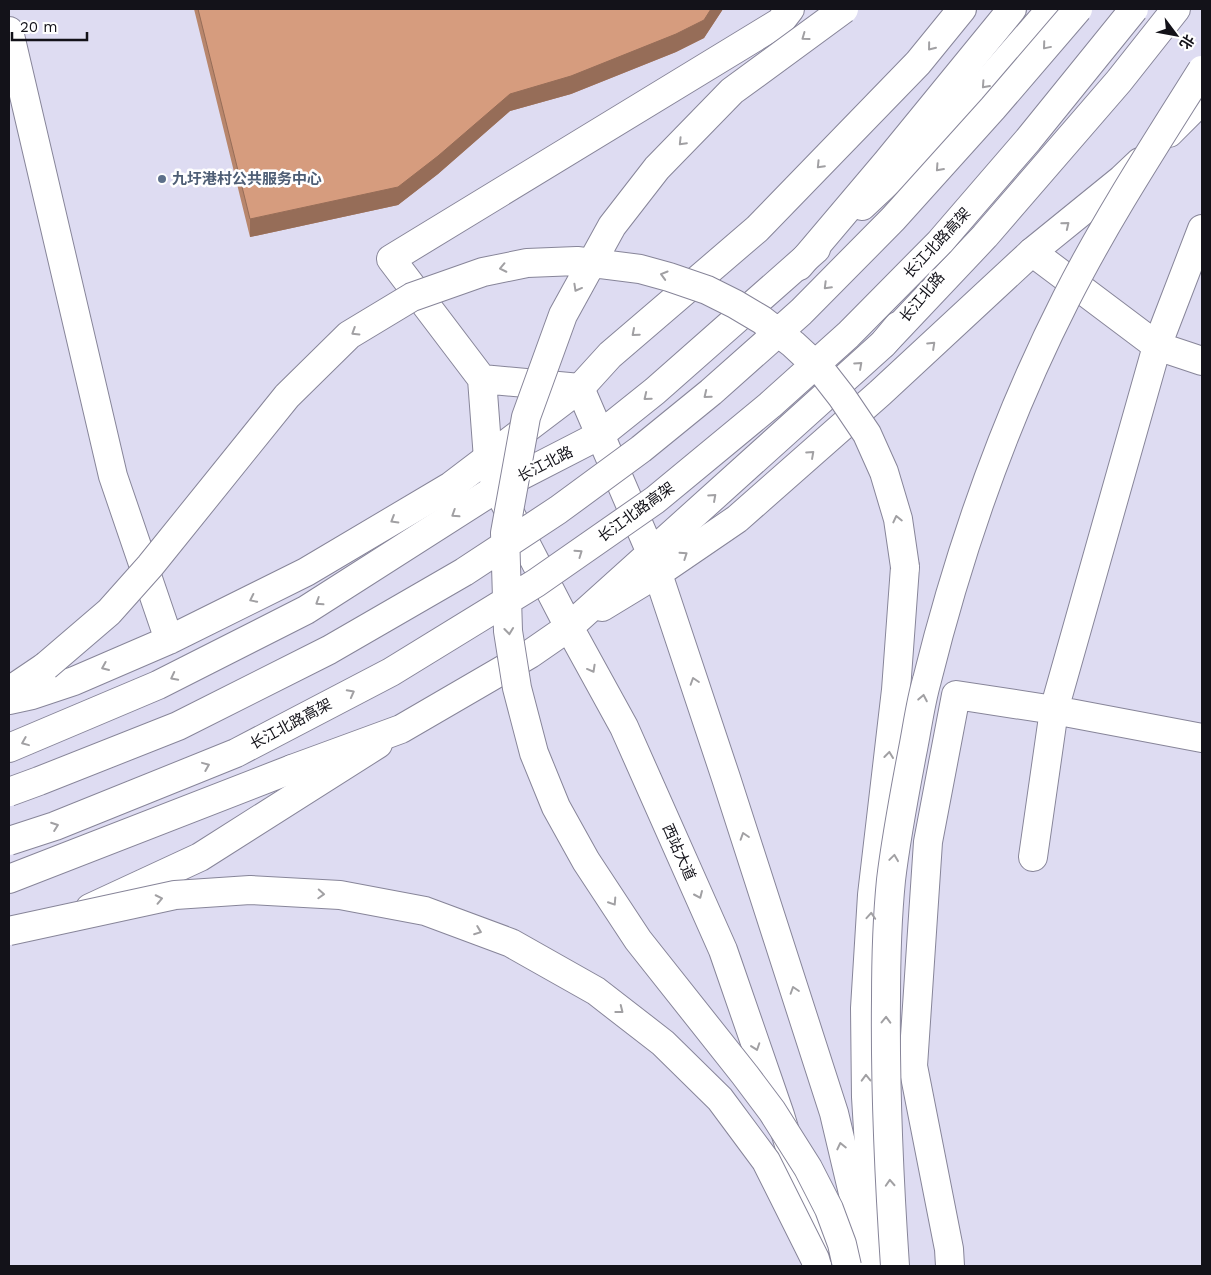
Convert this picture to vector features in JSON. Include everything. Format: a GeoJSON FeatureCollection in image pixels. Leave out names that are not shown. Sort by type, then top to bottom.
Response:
{"type":"FeatureCollection","features":[{"type":"Feature","properties":{"kind":"main road"},"geometry":{"type":"LineString","coordinates":[[580,388],[482,378],[391,259],[780,22],[790,9]]}},
{"type":"Feature","properties":{"kind":"main road"},"geometry":{"type":"LineString","coordinates":[[844,9],[732,91],[657,168],[612,226],[563,314],[526,417],[505,533],[508,631],[517,688],[534,753],[556,807],[586,861],[638,940],[772,1111],[808,1168],[829,1209],[842,1244],[847,1266]]}},
{"type":"Feature","properties":{"kind":"main road"},"geometry":{"type":"LineString","coordinates":[[9,700],[32,695],[74,681],[169,640],[306,572],[452,486],[580,388],[610,355],[757,229],[918,63],[962,9]]}},
{"type":"Feature","properties":{"kind":"main road"},"geometry":{"type":"LineString","coordinates":[[798,266],[887,162],[1012,9]]}},
{"type":"Feature","properties":{"kind":"main road","name":"长江北路"},"geometry":{"type":"LineString","coordinates":[[9,748],[158,685],[306,610],[496,488],[600,435],[655,391],[798,266],[957,117],[1051,9]]}},
{"type":"Feature","properties":{"kind":"main road"},"geometry":{"type":"LineString","coordinates":[[9,792],[39,782],[178,726],[329,650],[464,572],[558,510],[641,449],[711,392],[801,312],[893,219],[993,108],[1078,9]]}},
{"type":"Feature","properties":{"kind":"main road","name":"长江北路高架"},"geometry":{"type":"LineString","coordinates":[[9,841],[56,826],[236,753],[382,676],[536,583],[655,500],[770,405],[841,341],[940,242],[1028,140],[1134,9]]}},
{"type":"Feature","properties":{"kind":"main road","name":"长江北路"},"geometry":{"type":"LineString","coordinates":[[654,563],[883,344],[1124,56],[1160,9]]}},
{"type":"Feature","properties":{"kind":"main road"},"geometry":{"type":"LineString","coordinates":[[883,344],[985,236],[1119,82],[1176,9]]}},
{"type":"Feature","properties":{"kind":"main road"},"geometry":{"type":"LineString","coordinates":[[9,31],[16,97],[113,476],[169,640]]}},
{"type":"Feature","properties":{"kind":"main road"},"geometry":{"type":"LineString","coordinates":[[895,1266],[885,1044],[886,950],[892,878],[901,815],[926,682],[956,571],[982,495],[1010,419],[1038,355],[1067,296],[1116,207],[1202,70]]}},
{"type":"Feature","properties":{"kind":"main road"},"geometry":{"type":"LineString","coordinates":[[9,943],[28,937],[200,857],[401,729],[530,654],[654,563],[737,519],[880,393],[1032,252],[1122,179],[1202,100]]}},
{"type":"Feature","properties":{"kind":"main road"},"geometry":{"type":"LineString","coordinates":[[1033,857],[1054,710],[1157,346],[1202,229]]}},
{"type":"Feature","properties":{"kind":"main road"},"geometry":{"type":"LineString","coordinates":[[1032,252],[1157,346],[1202,361]]}},
{"type":"Feature","properties":{"kind":"main road"},"geometry":{"type":"LineString","coordinates":[[9,691],[46,666],[109,612],[150,566],[287,396],[335,349],[349,336],[412,297],[483,272],[528,263],[576,261],[640,269],[669,277],[707,290],[762,320],[793,344],[821,370],[867,434],[884,472],[898,519],[905,567],[896,690],[872,895],[865,1008],[866,1097],[870,1180],[882,1266]]}},
{"type":"Feature","properties":{"kind":"main road","name":"西站大道"},"geometry":{"type":"LineString","coordinates":[[482,378],[488,459],[496,488],[624,727],[723,950],[780,1115],[813,1224],[817,1266]]}},
{"type":"Feature","properties":{"kind":"main road"},"geometry":{"type":"LineString","coordinates":[[580,388],[654,563],[738,816],[834,1113],[871,1266]]}},
{"type":"Feature","properties":{"kind":"main road"},"geometry":{"type":"LineString","coordinates":[[950,1266],[949,1249],[913,1066],[928,842],[956,695],[1054,710],[1202,738]]}},
{"type":"Feature","properties":{"kind":"main road"},"geometry":{"type":"LineString","coordinates":[[9,879],[292,769],[401,729]]}},
{"type":"Feature","properties":{"kind":"main road"},"geometry":{"type":"LineString","coordinates":[[9,931],[175,895],[250,890],[340,895],[425,911],[511,943],[596,991],[663,1043],[720,1099],[766,1161],[817,1266]]}},
{"type":"Feature","properties":{"kind":"building"},"geometry":{"type":"Polygon","coordinates":[[[198,9],[711,9],[704,20],[676,34],[571,76],[510,94],[438,156],[398,187],[250,219],[198,9]]]}},
{"type":"Feature","properties":{"kind":"place","name":"九圩港村公共服务中心"},"geometry":{"type":"Point","coordinates":[162,179]}}]}
